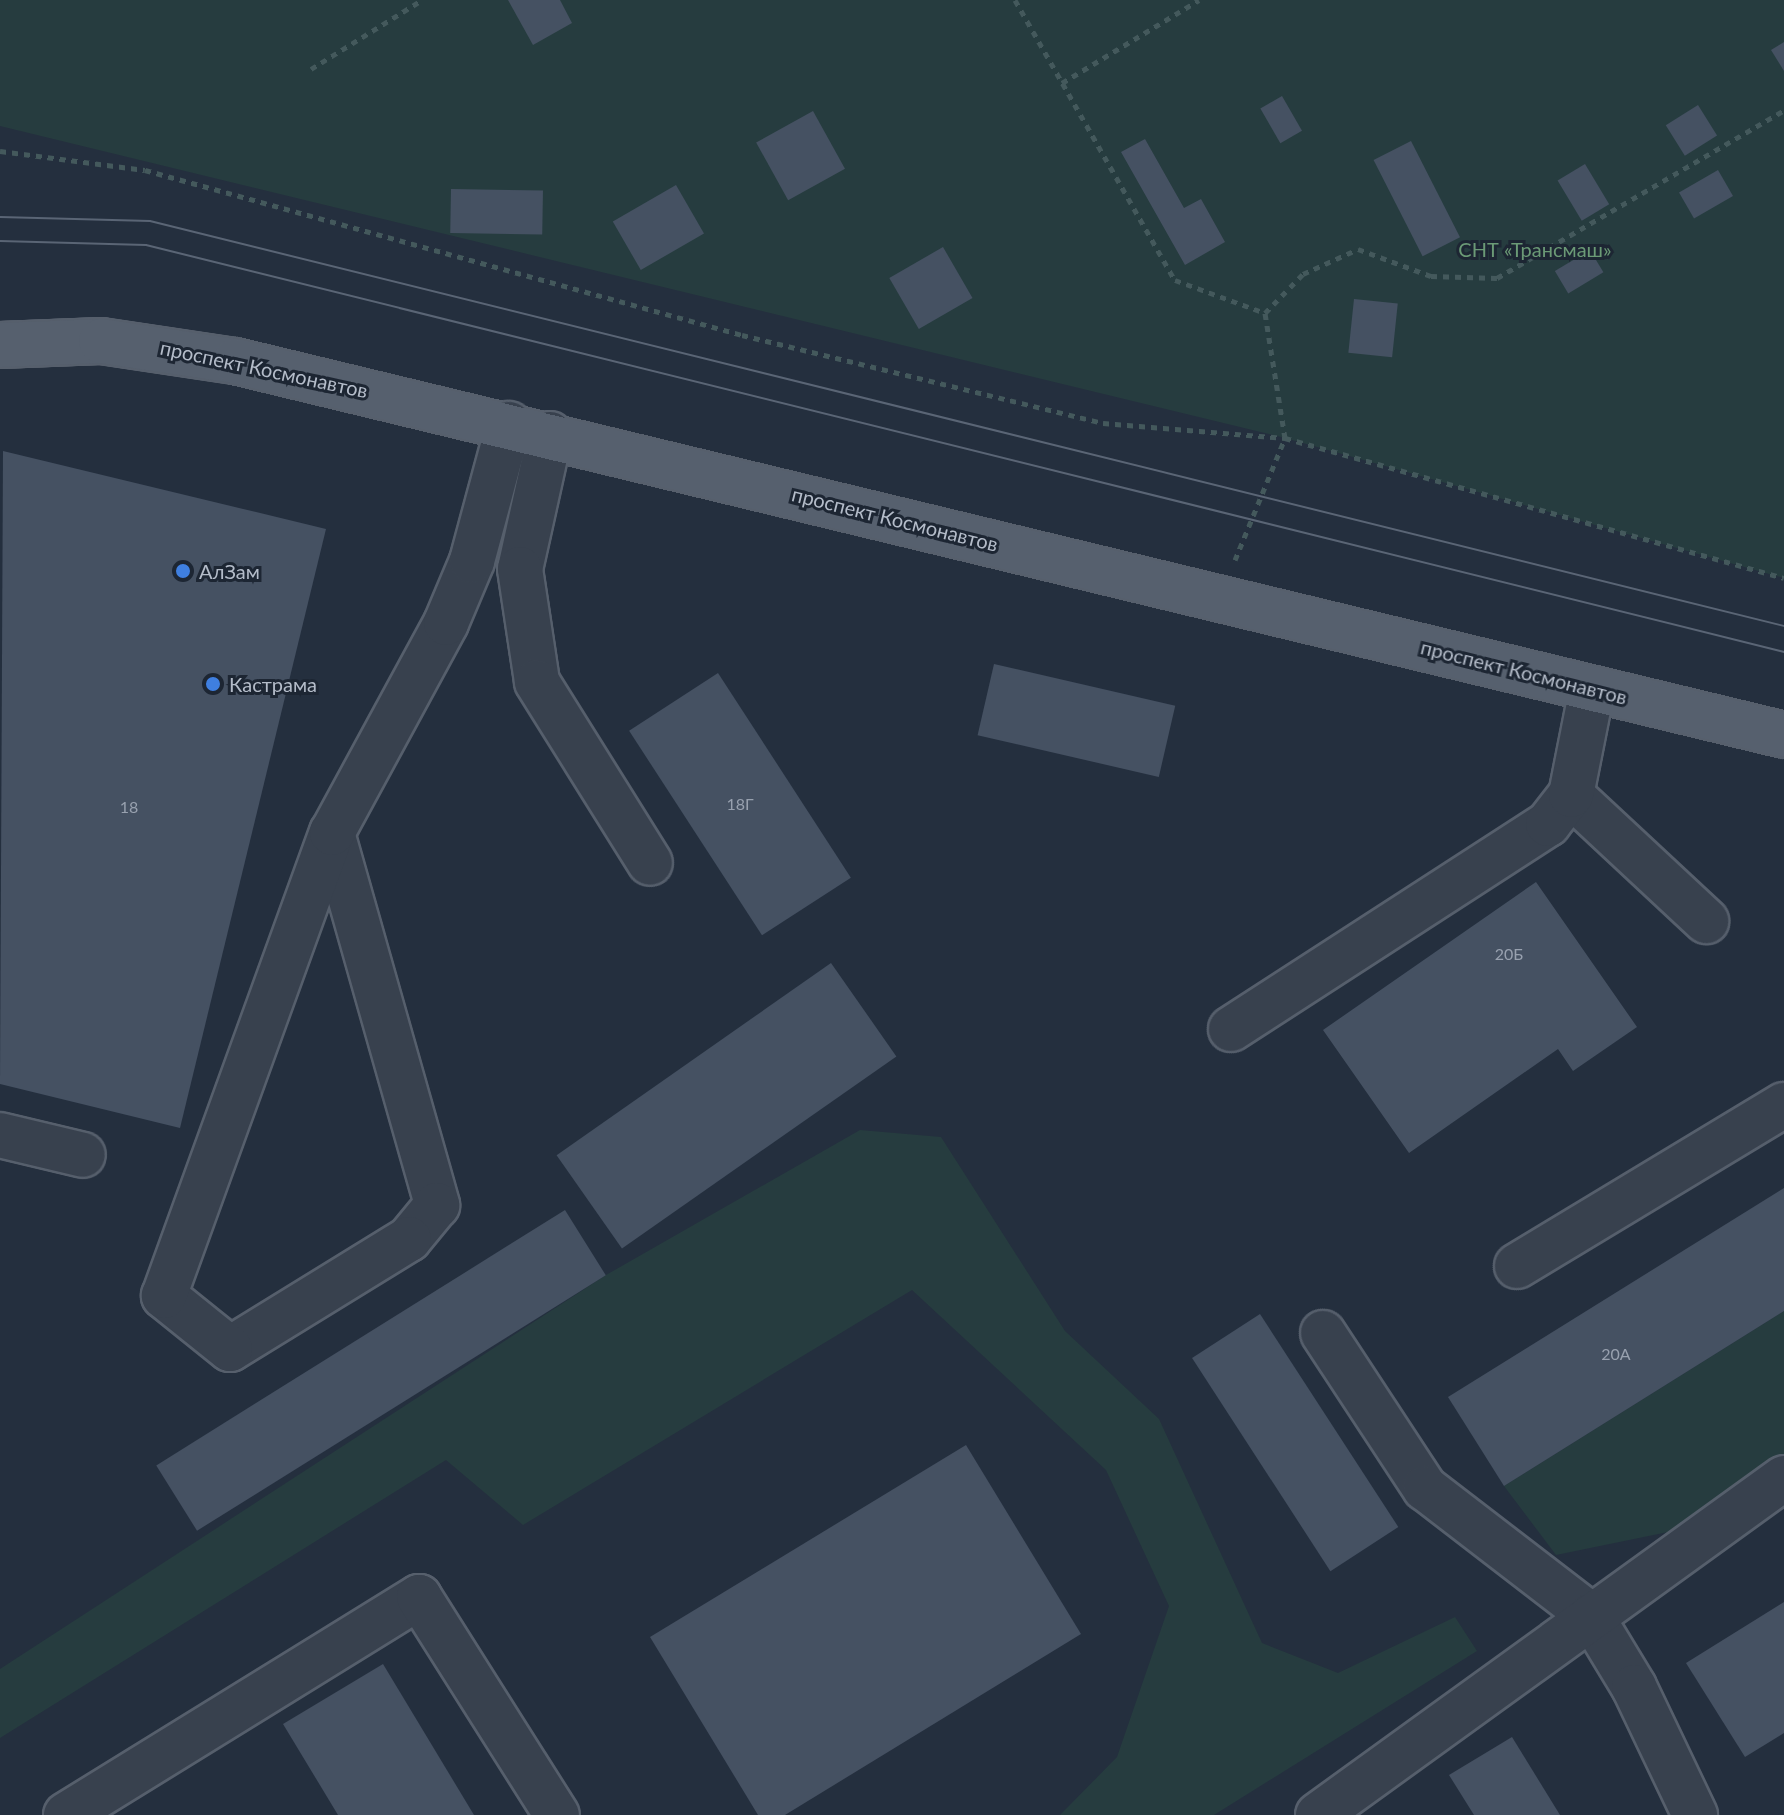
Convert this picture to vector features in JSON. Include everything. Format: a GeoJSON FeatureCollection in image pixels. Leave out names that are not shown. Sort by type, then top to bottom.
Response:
{"type":"FeatureCollection","features":[{"type":"Feature","properties":{"kind":"main road","name":"проспект Космонавтов"},"geometry":{"type":"LineString","coordinates":[[0,345],[101,341],[175,348],[529,429],[1784,735]]}},
{"type":"Feature","properties":{"kind":"lane"},"geometry":{"type":"LineString","coordinates":[[332,833],[437,1205],[409,1239],[230,1349],[164,1296],[332,833],[446,623],[529,429]]}},
{"type":"Feature","properties":{"kind":"lane"},"geometry":{"type":"LineString","coordinates":[[529,429],[520,569],[537,682],[650,863]]}},
{"type":"Feature","properties":{"kind":"lane"},"geometry":{"type":"LineString","coordinates":[[1231,1029],[1548,824],[1571,795],[1592,689]]}},
{"type":"Feature","properties":{"kind":"lane"},"geometry":{"type":"LineString","coordinates":[[1571,795],[1706,921]]}},
{"type":"Feature","properties":{"kind":"lane"},"geometry":{"type":"LineString","coordinates":[[1517,1266],[1784,1105]]}},
{"type":"Feature","properties":{"kind":"lane"},"geometry":{"type":"LineString","coordinates":[[0,1135],[83,1155]]}},
{"type":"Feature","properties":{"kind":"lane"},"geometry":{"type":"LineString","coordinates":[[1323,1333],[1425,1488],[1591,1616],[1634,1687],[1695,1815]]}},
{"type":"Feature","properties":{"kind":"lane"},"geometry":{"type":"LineString","coordinates":[[1339,1809],[1591,1616],[1784,1478]]}},
{"type":"Feature","properties":{"kind":"lane"},"geometry":{"type":"LineString","coordinates":[[66,1815],[419,1597],[557,1815]]}},
{"type":"Feature","properties":{"kind":"path"},"geometry":{"type":"LineString","coordinates":[[311,69],[422,0]]}},
{"type":"Feature","properties":{"kind":"path"},"geometry":{"type":"LineString","coordinates":[[1015,0],[1175,280],[1265,313]]}},
{"type":"Feature","properties":{"kind":"path"},"geometry":{"type":"LineString","coordinates":[[1062,83],[1199,0]]}},
{"type":"Feature","properties":{"kind":"path"},"geometry":{"type":"LineString","coordinates":[[1265,313],[1303,274],[1358,249],[1431,276],[1497,278],[1784,110]]}},
{"type":"Feature","properties":{"kind":"path"},"geometry":{"type":"LineString","coordinates":[[0,151],[145,170],[742,335],[1103,423],[1285,438],[1784,578]]}},
{"type":"Feature","properties":{"kind":"path"},"geometry":{"type":"LineString","coordinates":[[1222,599],[1257,496],[1285,438],[1265,313]]}},
{"type":"Feature","properties":{"kind":"green space","name":"СНТ «Трансмаш»"},"geometry":{"type":"Polygon","coordinates":[[[0,0],[1784,0],[1784,578],[1285,438],[0,126],[0,0]]]}},
{"type":"Feature","properties":{"kind":"green space"},"geometry":{"type":"Polygon","coordinates":[[[860,1130],[941,1137],[1065,1331],[1159,1419],[1262,1643],[1338,1673],[1455,1617],[1477,1651],[1214,1815],[1060,1815],[1117,1757],[1169,1606],[1106,1470],[912,1290],[523,1525],[446,1460],[0,1738],[0,1669],[606,1275],[860,1130]]]}},
{"type":"Feature","properties":{"kind":"green space"},"geometry":{"type":"Polygon","coordinates":[[[1784,1311],[1784,1454],[1673,1531],[1556,1555],[1504,1486],[1784,1311]]]}},
{"type":"Feature","properties":{"kind":"building"},"geometry":{"type":"Polygon","coordinates":[[[508,0],[560,0],[572,23],[533,45],[508,0]]]}},
{"type":"Feature","properties":{"kind":"building"},"geometry":{"type":"Polygon","coordinates":[[[1784,42],[1784,71],[1771,50],[1784,42]]]}},
{"type":"Feature","properties":{"kind":"building"},"geometry":{"type":"Polygon","coordinates":[[[1282,96],[1302,131],[1280,143],[1260,108],[1282,96]]]}},
{"type":"Feature","properties":{"kind":"building"},"geometry":{"type":"Polygon","coordinates":[[[1698,105],[1717,136],[1685,156],[1666,125],[1698,105]]]}},
{"type":"Feature","properties":{"kind":"building"},"geometry":{"type":"Polygon","coordinates":[[[813,111],[845,169],[788,200],[756,143],[813,111]]]}},
{"type":"Feature","properties":{"kind":"building"},"geometry":{"type":"Polygon","coordinates":[[[1145,139],[1184,208],[1201,199],[1225,242],[1185,265],[1121,152],[1145,139]]]}},
{"type":"Feature","properties":{"kind":"building"},"geometry":{"type":"Polygon","coordinates":[[[1411,141],[1460,237],[1423,256],[1374,160],[1411,141]]]}},
{"type":"Feature","properties":{"kind":"building"},"geometry":{"type":"Polygon","coordinates":[[[1585,164],[1609,204],[1582,221],[1558,180],[1585,164]]]}},
{"type":"Feature","properties":{"kind":"building"},"geometry":{"type":"Polygon","coordinates":[[[1718,170],[1733,196],[1694,218],[1679,192],[1718,170]]]}},
{"type":"Feature","properties":{"kind":"building"},"geometry":{"type":"Polygon","coordinates":[[[676,185],[704,233],[641,270],[613,222],[676,185]]]}},
{"type":"Feature","properties":{"kind":"building"},"geometry":{"type":"Polygon","coordinates":[[[451,189],[543,191],[542,235],[450,233],[451,189]]]}},
{"type":"Feature","properties":{"kind":"building"},"geometry":{"type":"Polygon","coordinates":[[[943,247],[972,298],[919,329],[889,278],[943,247]]]}},
{"type":"Feature","properties":{"kind":"building"},"geometry":{"type":"Polygon","coordinates":[[[1590,250],[1603,272],[1568,293],[1555,271],[1590,250]]]}},
{"type":"Feature","properties":{"kind":"building"},"geometry":{"type":"Polygon","coordinates":[[[1354,299],[1398,304],[1392,357],[1348,353],[1354,299]]]}},
{"type":"Feature","properties":{"kind":"building"},"geometry":{"type":"Polygon","coordinates":[[[3,451],[326,529],[180,1128],[0,1084],[3,451]]]}},
{"type":"Feature","properties":{"kind":"building"},"geometry":{"type":"Polygon","coordinates":[[[994,664],[1175,706],[1159,777],[978,735],[994,664]]]}},
{"type":"Feature","properties":{"kind":"building"},"geometry":{"type":"Polygon","coordinates":[[[718,673],[851,878],[762,935],[629,731],[718,673]]]}},
{"type":"Feature","properties":{"kind":"building"},"geometry":{"type":"Polygon","coordinates":[[[1536,882],[1637,1027],[1573,1071],[1558,1049],[1409,1153],[1323,1030],[1536,882]]]}},
{"type":"Feature","properties":{"kind":"building"},"geometry":{"type":"Polygon","coordinates":[[[831,963],[896,1056],[622,1249],[557,1155],[831,963]]]}},
{"type":"Feature","properties":{"kind":"building"},"geometry":{"type":"Polygon","coordinates":[[[1784,1188],[1784,1311],[1504,1486],[1448,1397],[1784,1188]]]}},
{"type":"Feature","properties":{"kind":"building"},"geometry":{"type":"Polygon","coordinates":[[[565,1210],[606,1275],[197,1531],[156,1465],[565,1210]]]}},
{"type":"Feature","properties":{"kind":"building"},"geometry":{"type":"Polygon","coordinates":[[[1260,1314],[1398,1527],[1330,1571],[1192,1358],[1260,1314]]]}},
{"type":"Feature","properties":{"kind":"building"},"geometry":{"type":"Polygon","coordinates":[[[966,1445],[1081,1634],[785,1815],[758,1815],[650,1637],[966,1445]]]}},
{"type":"Feature","properties":{"kind":"building"},"geometry":{"type":"Polygon","coordinates":[[[1784,1602],[1784,1733],[1745,1757],[1686,1663],[1784,1602]]]}},
{"type":"Feature","properties":{"kind":"building"},"geometry":{"type":"Polygon","coordinates":[[[383,1664],[474,1815],[338,1815],[283,1724],[383,1664]]]}},
{"type":"Feature","properties":{"kind":"building"},"geometry":{"type":"Polygon","coordinates":[[[1512,1737],[1560,1815],[1474,1815],[1449,1775],[1512,1737]]]}},
{"type":"Feature","properties":{"kind":"tram line"},"geometry":{"type":"LineString","coordinates":[[0,217],[150,221],[1784,626]]}},
{"type":"Feature","properties":{"kind":"tram line"},"geometry":{"type":"LineString","coordinates":[[0,241],[146,245],[1784,652]]}},
{"type":"Feature","properties":{"kind":"place","name":"АлЗам"},"geometry":{"type":"Point","coordinates":[183,571]}},
{"type":"Feature","properties":{"kind":"place","name":"Кастрама"},"geometry":{"type":"Point","coordinates":[213,684]}}]}
